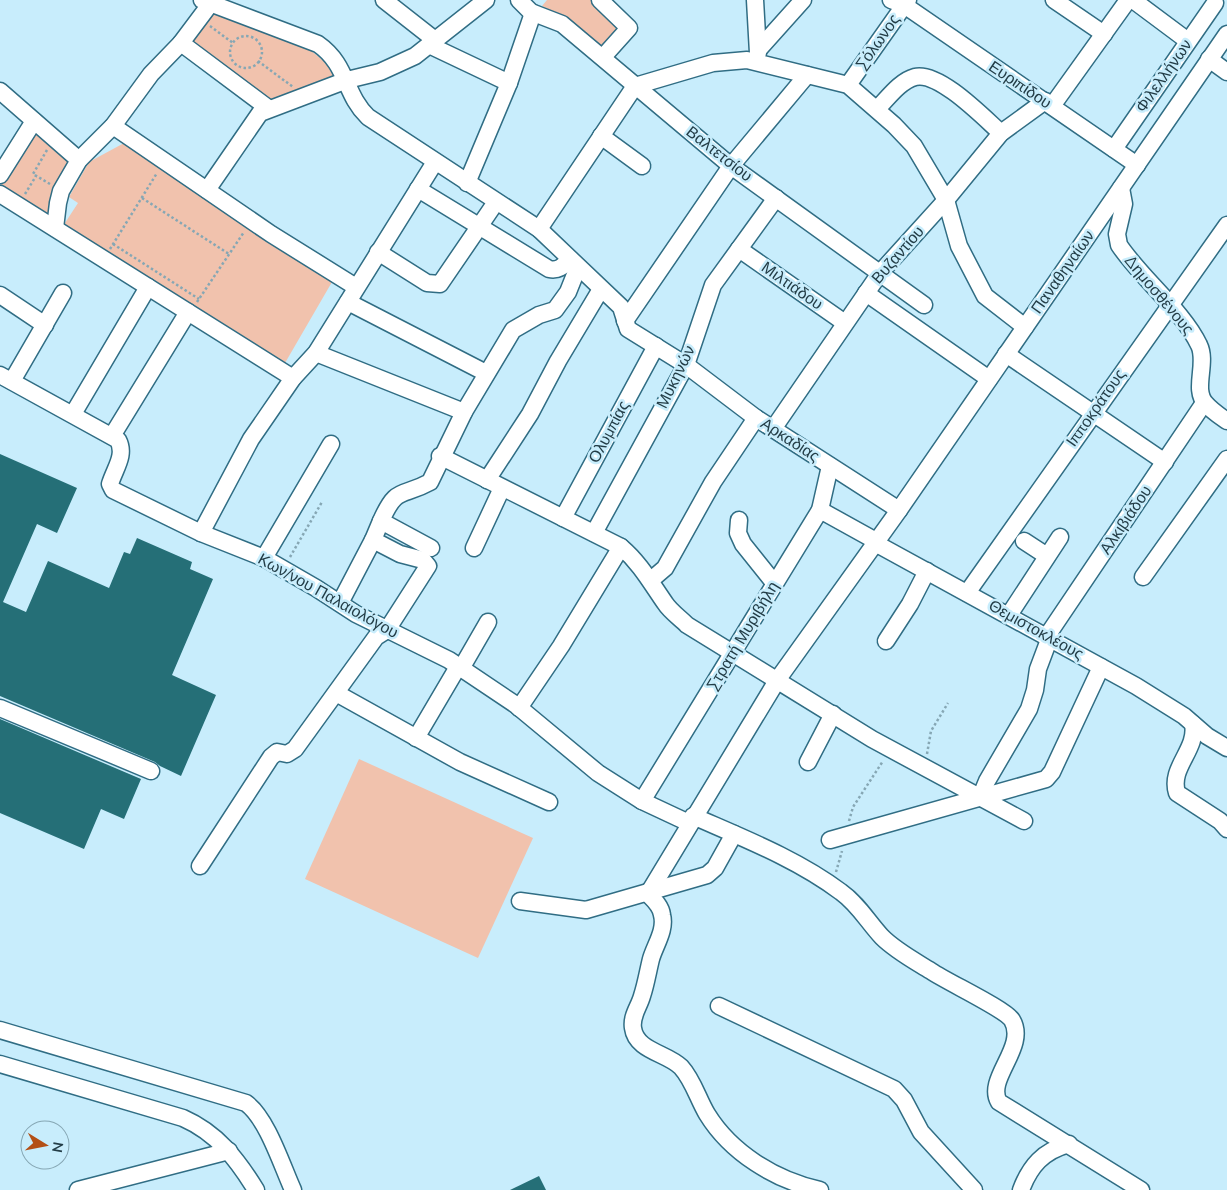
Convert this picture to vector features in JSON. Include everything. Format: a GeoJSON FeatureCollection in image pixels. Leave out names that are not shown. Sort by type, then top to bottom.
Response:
{"type":"FeatureCollection","features":[{"type":"Feature","properties":{"kind":"street"},"geometry":{"type":"LineString","coordinates":[[384,0],[432,42],[509,83]]}},
{"type":"Feature","properties":{"kind":"street"},"geometry":{"type":"LineString","coordinates":[[207,190],[253,121],[268,108],[307,97],[346,80],[380,72],[415,56],[486,0]]}},
{"type":"Feature","properties":{"kind":"street"},"geometry":{"type":"LineString","coordinates":[[600,0],[629,28],[603,57]]}},
{"type":"Feature","properties":{"kind":"street"},"geometry":{"type":"LineString","coordinates":[[755,0],[758,55]]}},
{"type":"Feature","properties":{"kind":"street"},"geometry":{"type":"LineString","coordinates":[[539,229],[635,86],[713,63],[747,60],[758,55],[803,0]]}},
{"type":"Feature","properties":{"kind":"street"},"geometry":{"type":"LineString","coordinates":[[1054,0],[1104,34]]}},
{"type":"Feature","properties":{"kind":"street","name":"Βυζαντίου"},"geometry":{"type":"LineString","coordinates":[[773,429],[880,273],[946,200],[1001,133],[1048,104],[1104,34],[1128,0]]}},
{"type":"Feature","properties":{"kind":"street"},"geometry":{"type":"LineString","coordinates":[[1133,0],[1188,41]]}},
{"type":"Feature","properties":{"kind":"street"},"geometry":{"type":"LineString","coordinates":[[55,228],[58,203],[62,191],[79,160],[113,126],[151,74],[200,18],[207,2]]}},
{"type":"Feature","properties":{"kind":"street","name":"Αρκαδίας"},"geometry":{"type":"LineString","coordinates":[[207,2],[318,44],[334,58],[356,103],[368,117],[539,229],[621,307],[628,330],[686,365],[756,418],[899,510]]}},
{"type":"Feature","properties":{"kind":"street","name":"Σόλωνος"},"geometry":{"type":"LineString","coordinates":[[848,85],[901,2]]}},
{"type":"Feature","properties":{"kind":"street","name":"Ευριπίδου"},"geometry":{"type":"LineString","coordinates":[[901,2],[1137,164]]}},
{"type":"Feature","properties":{"kind":"street","name":"Φιλελλήνων"},"geometry":{"type":"LineString","coordinates":[[1114,149],[1188,41],[1218,5]]}},
{"type":"Feature","properties":{"kind":"street"},"geometry":{"type":"LineString","coordinates":[[467,183],[509,83],[531,6]]}},
{"type":"Feature","properties":{"kind":"street","name":"Βαλτετσίου"},"geometry":{"type":"LineString","coordinates":[[531,6],[562,24],[731,166],[924,305]]}},
{"type":"Feature","properties":{"kind":"street","name":"Παναθηναίων"},"geometry":{"type":"LineString","coordinates":[[648,894],[691,819],[778,679],[899,510],[1227,34]]}},
{"type":"Feature","properties":{"kind":"street"},"geometry":{"type":"LineString","coordinates":[[180,43],[268,108]]}},
{"type":"Feature","properties":{"kind":"street"},"geometry":{"type":"LineString","coordinates":[[758,55],[807,75],[848,85],[877,109],[914,146],[946,200],[960,246],[985,296],[1025,327]]}},
{"type":"Feature","properties":{"kind":"street"},"geometry":{"type":"LineString","coordinates":[[1209,59],[1227,72]]}},
{"type":"Feature","properties":{"kind":"street"},"geometry":{"type":"LineString","coordinates":[[625,321],[731,166],[807,75]]}},
{"type":"Feature","properties":{"kind":"street"},"geometry":{"type":"LineString","coordinates":[[877,109],[907,81],[916,77],[925,77],[944,86],[1001,133]]}},
{"type":"Feature","properties":{"kind":"street"},"geometry":{"type":"LineString","coordinates":[[0,91],[79,160]]}},
{"type":"Feature","properties":{"kind":"street"},"geometry":{"type":"LineString","coordinates":[[0,175],[5,158],[34,120]]}},
{"type":"Feature","properties":{"kind":"street"},"geometry":{"type":"LineString","coordinates":[[113,126],[252,220],[356,287]]}},
{"type":"Feature","properties":{"kind":"street"},"geometry":{"type":"LineString","coordinates":[[601,136],[642,166]]}},
{"type":"Feature","properties":{"kind":"street"},"geometry":{"type":"LineString","coordinates":[[200,533],[251,439],[294,378],[316,353],[435,162]]}},
{"type":"Feature","properties":{"kind":"street","name":"Δημοσθένους"},"geometry":{"type":"LineString","coordinates":[[1121,188],[1124,204],[1116,234],[1118,244],[1131,263],[1192,333],[1200,347],[1203,363],[1200,388],[1204,403]]}},
{"type":"Feature","properties":{"kind":"street"},"geometry":{"type":"LineString","coordinates":[[418,190],[549,269],[556,270],[574,263]]}},
{"type":"Feature","properties":{"kind":"street"},"geometry":{"type":"LineString","coordinates":[[0,194],[294,378]]}},
{"type":"Feature","properties":{"kind":"street","name":"Μυκηνών"},"geometry":{"type":"LineString","coordinates":[[594,533],[626,471],[686,365],[713,285],[776,198]]}},
{"type":"Feature","properties":{"kind":"street"},"geometry":{"type":"LineString","coordinates":[[378,252],[436,285],[446,279],[463,249],[480,228],[496,202]]}},
{"type":"Feature","properties":{"kind":"street","name":"Ιπποκράτους"},"geometry":{"type":"LineString","coordinates":[[967,593],[1092,413],[1227,225]]}},
{"type":"Feature","properties":{"kind":"street","name":"Μιλτιάδου"},"geometry":{"type":"LineString","coordinates":[[739,249],[846,323]]}},
{"type":"Feature","properties":{"kind":"street"},"geometry":{"type":"LineString","coordinates":[[340,603],[396,495],[430,482],[440,456],[464,412],[513,330],[539,315],[555,310],[560,305],[574,263]]}},
{"type":"Feature","properties":{"kind":"street"},"geometry":{"type":"LineString","coordinates":[[73,414],[148,287]]}},
{"type":"Feature","properties":{"kind":"street"},"geometry":{"type":"LineString","coordinates":[[486,480],[530,414],[558,361],[601,289]]}},
{"type":"Feature","properties":{"kind":"street"},"geometry":{"type":"LineString","coordinates":[[866,292],[989,379]]}},
{"type":"Feature","properties":{"kind":"street"},"geometry":{"type":"LineString","coordinates":[[63,293],[45,325],[6,378],[112,436],[189,313]]}},
{"type":"Feature","properties":{"kind":"street"},"geometry":{"type":"LineString","coordinates":[[0,295],[45,325]]}},
{"type":"Feature","properties":{"kind":"street"},"geometry":{"type":"LineString","coordinates":[[348,302],[486,373]]}},
{"type":"Feature","properties":{"kind":"street","name":"Ολυμπίας"},"geometry":{"type":"LineString","coordinates":[[563,518],[656,346]]}},
{"type":"Feature","properties":{"kind":"street"},"geometry":{"type":"LineString","coordinates":[[316,353],[464,412]]}},
{"type":"Feature","properties":{"kind":"street"},"geometry":{"type":"LineString","coordinates":[[1006,354],[1165,462]]}},
{"type":"Feature","properties":{"kind":"street"},"geometry":{"type":"LineString","coordinates":[[1204,403],[1227,421]]}},
{"type":"Feature","properties":{"kind":"street","name":"Αλκιβιάδου"},"geometry":{"type":"LineString","coordinates":[[980,798],[987,781],[1029,709],[1048,636],[1204,403]]}},
{"type":"Feature","properties":{"kind":"street"},"geometry":{"type":"LineString","coordinates":[[651,580],[665,568],[713,482],[756,418]]}},
{"type":"Feature","properties":{"kind":"street","name":"Κων/νου Παλαιολόγου"},"geometry":{"type":"LineString","coordinates":[[112,436],[118,440],[122,448],[122,456],[110,484],[113,490],[200,533],[264,558],[387,630],[460,666],[520,708],[586,764],[642,801],[734,834],[769,850],[831,885],[852,901],[880,935],[892,945],[948,982],[1008,1015],[1014,1025],[1015,1037],[996,1087],[997,1099],[1002,1105],[1069,1144]]}},
{"type":"Feature","properties":{"kind":"street"},"geometry":{"type":"LineString","coordinates":[[264,558],[331,444]]}},
{"type":"Feature","properties":{"kind":"street"},"geometry":{"type":"LineString","coordinates":[[440,456],[621,547],[636,561],[666,604],[687,625],[890,749],[1024,821]]}},
{"type":"Feature","properties":{"kind":"street"},"geometry":{"type":"LineString","coordinates":[[1143,577],[1227,459]]}},
{"type":"Feature","properties":{"kind":"street","name":"Στρατή Μυριβήλη"},"geometry":{"type":"LineString","coordinates":[[642,801],[820,510],[830,466]]}},
{"type":"Feature","properties":{"kind":"street"},"geometry":{"type":"LineString","coordinates":[[474,548],[502,488]]}},
{"type":"Feature","properties":{"kind":"street","name":"Θεμιστοκλέους"},"geometry":{"type":"LineString","coordinates":[[820,510],[1102,667],[1172,708],[1207,736],[1227,748]]}},
{"type":"Feature","properties":{"kind":"street"},"geometry":{"type":"LineString","coordinates":[[739,520],[738,533],[743,544],[775,584]]}},
{"type":"Feature","properties":{"kind":"street"},"geometry":{"type":"LineString","coordinates":[[381,521],[431,548]]}},
{"type":"Feature","properties":{"kind":"street"},"geometry":{"type":"LineString","coordinates":[[1009,615],[1060,537]]}},
{"type":"Feature","properties":{"kind":"street"},"geometry":{"type":"LineString","coordinates":[[200,866],[271,758],[277,752],[287,754],[295,749],[376,638],[387,630],[428,566],[423,560],[400,554],[373,540]]}},
{"type":"Feature","properties":{"kind":"street"},"geometry":{"type":"LineString","coordinates":[[1024,540],[1047,556]]}},
{"type":"Feature","properties":{"kind":"street"},"geometry":{"type":"LineString","coordinates":[[520,708],[561,646],[621,547]]}},
{"type":"Feature","properties":{"kind":"street"},"geometry":{"type":"LineString","coordinates":[[886,640],[910,604],[927,571]]}},
{"type":"Feature","properties":{"kind":"street"},"geometry":{"type":"LineString","coordinates":[[416,738],[488,622]]}},
{"type":"Feature","properties":{"kind":"street"},"geometry":{"type":"LineString","coordinates":[[830,840],[1041,781],[1049,776],[1102,667]]}},
{"type":"Feature","properties":{"kind":"street"},"geometry":{"type":"LineString","coordinates":[[336,693],[460,762],[550,802]]}},
{"type":"Feature","properties":{"kind":"street"},"geometry":{"type":"LineString","coordinates":[[0,708],[151,771]]}},
{"type":"Feature","properties":{"kind":"street"},"geometry":{"type":"LineString","coordinates":[[808,762],[833,714]]}},
{"type":"Feature","properties":{"kind":"street"},"geometry":{"type":"LineString","coordinates":[[1193,724],[1195,735],[1175,777],[1178,793],[1227,829]]}},
{"type":"Feature","properties":{"kind":"street"},"geometry":{"type":"LineString","coordinates":[[520,901],[586,910],[648,894],[707,875],[715,868],[734,834]]}},
{"type":"Feature","properties":{"kind":"street"},"geometry":{"type":"LineString","coordinates":[[648,894],[661,911],[663,927],[652,957],[642,996],[633,1015],[632,1027],[636,1036],[650,1049],[674,1061],[684,1070],[712,1122],[738,1149],[778,1176],[798,1185],[820,1190]]}},
{"type":"Feature","properties":{"kind":"street"},"geometry":{"type":"LineString","coordinates":[[718,1006],[894,1089],[904,1100],[921,1132],[974,1190]]}},
{"type":"Feature","properties":{"kind":"street"},"geometry":{"type":"LineString","coordinates":[[0,1030],[246,1103],[252,1107],[268,1135],[292,1190]]}},
{"type":"Feature","properties":{"kind":"street"},"geometry":{"type":"LineString","coordinates":[[0,1064],[183,1118],[200,1126],[229,1151],[256,1190]]}},
{"type":"Feature","properties":{"kind":"street"},"geometry":{"type":"LineString","coordinates":[[1021,1190],[1027,1173],[1040,1159],[1054,1149],[1069,1144],[1141,1190]]}},
{"type":"Feature","properties":{"kind":"street"},"geometry":{"type":"LineString","coordinates":[[78,1190],[229,1151]]}},
{"type":"Feature","properties":{"kind":"path"},"geometry":{"type":"LineString","coordinates":[[200,18],[233,43]]}},
{"type":"Feature","properties":{"kind":"path"},"geometry":{"type":"LineString","coordinates":[[250,36],[260,43],[261,56],[256,64],[241,68],[232,62],[230,47],[233,43],[236,38],[250,36]]}},
{"type":"Feature","properties":{"kind":"path"},"geometry":{"type":"LineString","coordinates":[[258,61],[307,97]]}},
{"type":"Feature","properties":{"kind":"path"},"geometry":{"type":"LineString","coordinates":[[54,139],[33,174],[62,191]]}},
{"type":"Feature","properties":{"kind":"path"},"geometry":{"type":"LineString","coordinates":[[104,259],[164,161]]}},
{"type":"Feature","properties":{"kind":"path"},"geometry":{"type":"LineString","coordinates":[[19,206],[36,176]]}},
{"type":"Feature","properties":{"kind":"path"},"geometry":{"type":"LineString","coordinates":[[142,198],[229,254]]}},
{"type":"Feature","properties":{"kind":"path"},"geometry":{"type":"LineString","coordinates":[[189,313],[252,220]]}},
{"type":"Feature","properties":{"kind":"path"},"geometry":{"type":"LineString","coordinates":[[113,244],[200,299]]}},
{"type":"Feature","properties":{"kind":"path"},"geometry":{"type":"LineString","coordinates":[[282,569],[322,502]]}},
{"type":"Feature","properties":{"kind":"path"},"geometry":{"type":"LineString","coordinates":[[925,768],[930,733],[948,703]]}},
{"type":"Feature","properties":{"kind":"path"},"geometry":{"type":"LineString","coordinates":[[853,806],[890,749]]}},
{"type":"Feature","properties":{"kind":"shaded area"},"geometry":{"type":"Polygon","coordinates":[[[547,0],[594,0],[623,27],[602,49],[566,18],[542,6],[547,0]]]}},
{"type":"Feature","properties":{"kind":"shaded area"},"geometry":{"type":"Polygon","coordinates":[[[213,11],[308,48],[326,63],[334,77],[272,103],[191,42],[213,11]]]}},
{"type":"Feature","properties":{"kind":"shaded area"},"geometry":{"type":"Polygon","coordinates":[[[35,129],[72,163],[50,219],[2,189],[1,183],[35,129]]]}},
{"type":"Feature","properties":{"kind":"shaded area"},"geometry":{"type":"Polygon","coordinates":[[[126,142],[250,230],[332,282],[285,363],[63,226],[78,203],[69,197],[89,162],[126,142]]]}},
{"type":"Feature","properties":{"kind":"shaded area"},"geometry":{"type":"Polygon","coordinates":[[[359,759],[533,838],[478,958],[305,879],[359,759]]]}},
{"type":"Feature","properties":{"kind":"building"},"geometry":{"type":"Polygon","coordinates":[[[0,454],[77,488],[57,533],[37,524],[3,602],[26,612],[48,561],[109,588],[124,552],[130,554],[137,538],[192,562],[190,569],[213,579],[172,675],[216,695],[181,776],[155,762],[0,696],[0,454]]]}},
{"type":"Feature","properties":{"kind":"building"},"geometry":{"type":"Polygon","coordinates":[[[0,719],[141,779],[124,819],[101,809],[84,849],[0,813],[0,719]]]}},
{"type":"Feature","properties":{"kind":"building"},"geometry":{"type":"Polygon","coordinates":[[[539,1176],[546,1190],[510,1190],[539,1176]]]}}]}
